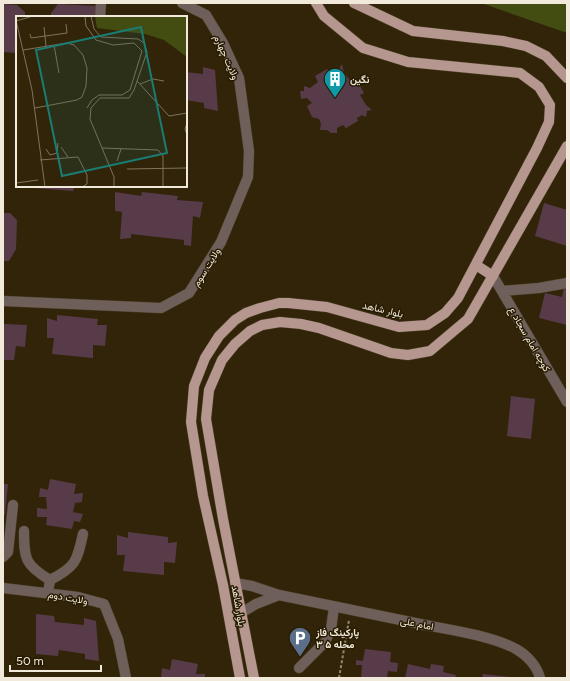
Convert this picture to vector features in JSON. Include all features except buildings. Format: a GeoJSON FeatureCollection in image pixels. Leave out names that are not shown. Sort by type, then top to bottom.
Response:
{"type":"FeatureCollection","features":[{"type":"Feature","properties":{"kind":"main road","name":"بلوار شاهد"},"geometry":{"type":"LineString","coordinates":[[240,678],[229,614],[203,496],[191,422],[194,386],[205,358],[219,336],[235,320],[246,313],[278,303],[327,307],[399,328],[427,325],[446,313],[458,298],[537,148],[549,122],[550,105],[538,87],[520,73],[408,62],[363,48],[324,16],[316,3]]}},
{"type":"Feature","properties":{"kind":"main road"},"geometry":{"type":"LineString","coordinates":[[354,3],[413,31],[503,41],[526,46],[546,56],[567,78]]}},
{"type":"Feature","properties":{"kind":"main road","name":"بلوار شاهد"},"geometry":{"type":"LineString","coordinates":[[254,678],[235,583],[206,419],[209,390],[222,360],[235,344],[250,331],[262,325],[280,322],[301,324],[319,328],[391,353],[408,355],[430,351],[468,319],[567,146]]}},
{"type":"Feature","properties":{"kind":"main road"},"geometry":{"type":"LineString","coordinates":[[476,264],[493,276]]}},
{"type":"Feature","properties":{"kind":"main road"},"geometry":{"type":"LineString","coordinates":[[223,585],[235,583]]}},
{"type":"Feature","properties":{"kind":"main road"},"geometry":{"type":"LineString","coordinates":[[229,614],[242,612]]}},
{"type":"Feature","properties":{"kind":"street"},"geometry":{"type":"LineString","coordinates":[[100,16],[101,3]]}},
{"type":"Feature","properties":{"kind":"street","name":"ولایت چهارم"},"geometry":{"type":"LineString","coordinates":[[182,3],[206,15],[223,43],[238,78],[249,151]]}},
{"type":"Feature","properties":{"kind":"street","name":"ولایت سوم"},"geometry":{"type":"LineString","coordinates":[[3,301],[160,308],[189,293],[221,242],[248,177],[249,151]]}},
{"type":"Feature","properties":{"kind":"street","name":"کوچه امام سجاد ع"},"geometry":{"type":"LineString","coordinates":[[493,276],[567,402]]}},
{"type":"Feature","properties":{"kind":"street"},"geometry":{"type":"LineString","coordinates":[[502,291],[538,288],[567,283]]}},
{"type":"Feature","properties":{"kind":"street"},"geometry":{"type":"LineString","coordinates":[[3,557],[8,552],[13,505]]}},
{"type":"Feature","properties":{"kind":"street"},"geometry":{"type":"LineString","coordinates":[[24,531],[24,551],[28,563],[37,572],[50,580]]}},
{"type":"Feature","properties":{"kind":"street"},"geometry":{"type":"LineString","coordinates":[[48,593],[50,580],[72,566],[78,556],[83,534]]}},
{"type":"Feature","properties":{"kind":"street","name":"امام علی"},"geometry":{"type":"LineString","coordinates":[[235,583],[252,586],[279,595],[334,607],[470,634],[504,644],[525,655],[539,672],[540,678]]}},
{"type":"Feature","properties":{"kind":"street","name":"ولایت دوم"},"geometry":{"type":"LineString","coordinates":[[3,588],[78,597],[104,604],[118,639],[126,678]]}},
{"type":"Feature","properties":{"kind":"street"},"geometry":{"type":"LineString","coordinates":[[242,612],[279,595]]}},
{"type":"Feature","properties":{"kind":"street"},"geometry":{"type":"LineString","coordinates":[[299,668],[325,642],[331,629],[334,607]]}},
{"type":"Feature","properties":{"kind":"path"},"geometry":{"type":"LineString","coordinates":[[339,678],[351,610]]}},
{"type":"Feature","properties":{"kind":"green space"},"geometry":{"type":"Polygon","coordinates":[[[481,3],[567,3],[567,33],[481,3]]]}},
{"type":"Feature","properties":{"kind":"place","name":"نگین"},"geometry":{"type":"Point","coordinates":[335,98]}},
{"type":"Feature","properties":{"kind":"place","name":"پارکینگ فاز ۳ محله ۵"},"geometry":{"type":"Point","coordinates":[300,658]}}]}
